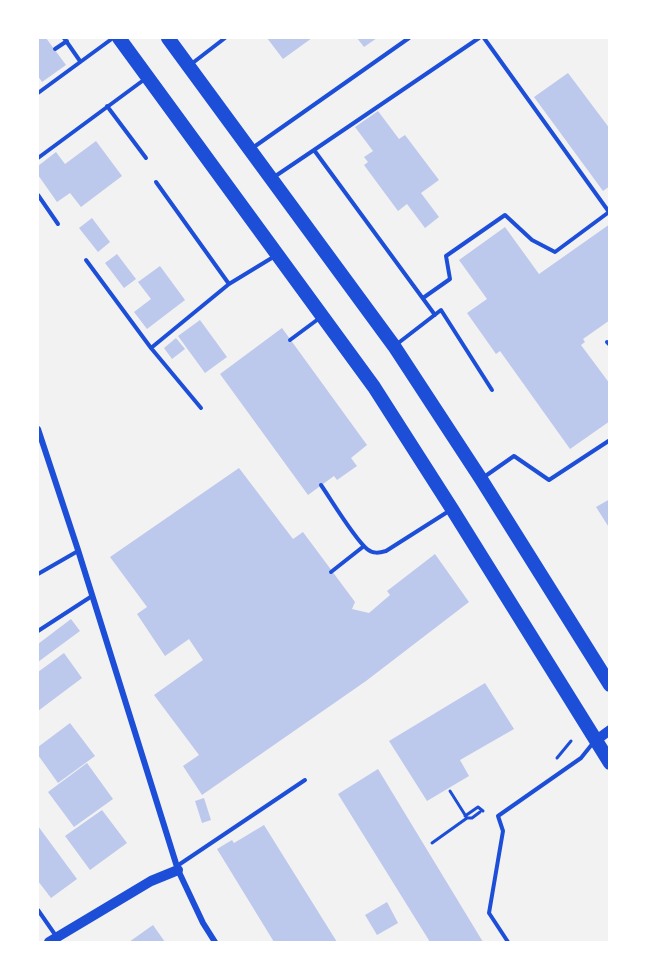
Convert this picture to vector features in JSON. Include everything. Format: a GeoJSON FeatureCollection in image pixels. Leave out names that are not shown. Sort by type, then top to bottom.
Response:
{"type":"FeatureCollection","features":[{"type":"Feature","properties":{"kind":"main road"},"geometry":{"type":"LineString","coordinates":[[119,38],[374,387],[453,509],[609,763]]}},
{"type":"Feature","properties":{"kind":"main road"},"geometry":{"type":"LineString","coordinates":[[168,38],[394,346],[481,480],[609,686]]}},
{"type":"Feature","properties":{"kind":"street"},"geometry":{"type":"LineString","coordinates":[[38,429],[178,868],[203,923],[215,942]]}},
{"type":"Feature","properties":{"kind":"street"},"geometry":{"type":"LineString","coordinates":[[595,741],[609,730]]}},
{"type":"Feature","properties":{"kind":"street"},"geometry":{"type":"LineString","coordinates":[[53,940],[151,881],[178,868]]}},
{"type":"Feature","properties":{"kind":"lane"},"geometry":{"type":"LineString","coordinates":[[38,93],[113,38]]}},
{"type":"Feature","properties":{"kind":"lane"},"geometry":{"type":"LineString","coordinates":[[189,65],[225,38]]}},
{"type":"Feature","properties":{"kind":"lane"},"geometry":{"type":"LineString","coordinates":[[251,149],[409,38]]}},
{"type":"Feature","properties":{"kind":"lane"},"geometry":{"type":"LineString","coordinates":[[272,178],[479,38]]}},
{"type":"Feature","properties":{"kind":"lane"},"geometry":{"type":"LineString","coordinates":[[423,298],[450,279],[446,256],[505,215],[532,240],[555,252],[609,212],[484,38]]}},
{"type":"Feature","properties":{"kind":"lane"},"geometry":{"type":"LineString","coordinates":[[55,49],[65,39],[80,61]]}},
{"type":"Feature","properties":{"kind":"lane"},"geometry":{"type":"LineString","coordinates":[[38,158],[148,76]]}},
{"type":"Feature","properties":{"kind":"lane"},"geometry":{"type":"LineString","coordinates":[[107,106],[146,158]]}},
{"type":"Feature","properties":{"kind":"lane"},"geometry":{"type":"LineString","coordinates":[[314,150],[435,315]]}},
{"type":"Feature","properties":{"kind":"lane"},"geometry":{"type":"LineString","coordinates":[[156,182],[229,284]]}},
{"type":"Feature","properties":{"kind":"lane"},"geometry":{"type":"LineString","coordinates":[[38,195],[58,224]]}},
{"type":"Feature","properties":{"kind":"lane"},"geometry":{"type":"LineString","coordinates":[[151,348],[229,284],[278,254]]}},
{"type":"Feature","properties":{"kind":"lane"},"geometry":{"type":"LineString","coordinates":[[86,260],[151,348],[201,408]]}},
{"type":"Feature","properties":{"kind":"lane"},"geometry":{"type":"LineString","coordinates":[[394,346],[441,310],[492,390]]}},
{"type":"Feature","properties":{"kind":"lane"},"geometry":{"type":"LineString","coordinates":[[290,339],[322,316]]}},
{"type":"Feature","properties":{"kind":"lane"},"geometry":{"type":"LineString","coordinates":[[481,480],[514,456],[549,480],[609,440]]}},
{"type":"Feature","properties":{"kind":"lane"},"geometry":{"type":"LineString","coordinates":[[321,485],[364,546],[369,551],[378,553],[386,551],[453,509]]}},
{"type":"Feature","properties":{"kind":"lane"},"geometry":{"type":"LineString","coordinates":[[331,572],[364,546]]}},
{"type":"Feature","properties":{"kind":"lane"},"geometry":{"type":"LineString","coordinates":[[38,574],[78,550]]}},
{"type":"Feature","properties":{"kind":"lane"},"geometry":{"type":"LineString","coordinates":[[38,632],[58,616],[92,595]]}},
{"type":"Feature","properties":{"kind":"lane"},"geometry":{"type":"LineString","coordinates":[[508,942],[489,913],[503,831],[498,816],[581,758],[595,741]]}},
{"type":"Feature","properties":{"kind":"lane"},"geometry":{"type":"LineString","coordinates":[[178,868],[305,780]]}},
{"type":"Feature","properties":{"kind":"lane"},"geometry":{"type":"LineString","coordinates":[[38,910],[53,940]]}},
{"type":"Feature","properties":{"kind":"path"},"geometry":{"type":"LineString","coordinates":[[557,758],[571,741]]}},
{"type":"Feature","properties":{"kind":"path"},"geometry":{"type":"LineString","coordinates":[[450,791],[466,817]]}},
{"type":"Feature","properties":{"kind":"path"},"geometry":{"type":"LineString","coordinates":[[432,843],[466,817],[472,818],[482,812]]}},
{"type":"Feature","properties":{"kind":"building"},"geometry":{"type":"Polygon","coordinates":[[[38,38],[46,38],[66,65],[42,82],[38,76],[38,38]]]}},
{"type":"Feature","properties":{"kind":"building"},"geometry":{"type":"Polygon","coordinates":[[[267,38],[312,38],[283,59],[267,38]]]}},
{"type":"Feature","properties":{"kind":"building"},"geometry":{"type":"Polygon","coordinates":[[[357,38],[377,38],[364,47],[357,38]]]}},
{"type":"Feature","properties":{"kind":"building"},"geometry":{"type":"Polygon","coordinates":[[[568,73],[610,129],[610,186],[603,191],[534,97],[568,73]]]}},
{"type":"Feature","properties":{"kind":"building"},"geometry":{"type":"Polygon","coordinates":[[[378,111],[399,139],[405,135],[439,180],[421,193],[439,217],[425,228],[407,204],[398,211],[364,165],[368,162],[364,157],[373,151],[355,127],[378,111]]]}},
{"type":"Feature","properties":{"kind":"building"},"geometry":{"type":"Polygon","coordinates":[[[96,141],[122,176],[81,207],[70,193],[57,202],[38,175],[38,166],[56,152],[65,164],[96,141]]]}},
{"type":"Feature","properties":{"kind":"building"},"geometry":{"type":"Polygon","coordinates":[[[92,218],[110,242],[98,252],[79,228],[92,218]]]}},
{"type":"Feature","properties":{"kind":"building"},"geometry":{"type":"Polygon","coordinates":[[[610,224],[610,320],[583,339],[585,342],[581,345],[610,384],[610,421],[570,449],[500,351],[496,354],[467,313],[487,299],[459,260],[505,227],[539,274],[610,224]]]}},
{"type":"Feature","properties":{"kind":"building"},"geometry":{"type":"Polygon","coordinates":[[[117,254],[136,279],[124,288],[105,263],[117,254]]]}},
{"type":"Feature","properties":{"kind":"building"},"geometry":{"type":"Polygon","coordinates":[[[160,266],[185,300],[147,329],[134,312],[151,299],[138,282],[160,266]]]}},
{"type":"Feature","properties":{"kind":"building"},"geometry":{"type":"Polygon","coordinates":[[[200,320],[227,357],[205,373],[178,336],[200,320]]]}},
{"type":"Feature","properties":{"kind":"building"},"geometry":{"type":"Polygon","coordinates":[[[282,328],[367,445],[351,458],[357,466],[337,480],[334,476],[308,495],[220,374],[282,328]]]}},
{"type":"Feature","properties":{"kind":"building"},"geometry":{"type":"Polygon","coordinates":[[[176,338],[185,349],[172,359],[164,348],[176,338]]]}},
{"type":"Feature","properties":{"kind":"building"},"geometry":{"type":"Polygon","coordinates":[[[239,468],[293,539],[303,532],[355,602],[352,609],[369,613],[390,595],[387,591],[435,554],[469,602],[366,681],[202,795],[183,766],[199,755],[154,695],[203,660],[189,639],[165,656],[137,614],[147,607],[110,557],[239,468]]]}},
{"type":"Feature","properties":{"kind":"building"},"geometry":{"type":"Polygon","coordinates":[[[610,499],[610,529],[596,507],[610,499]]]}},
{"type":"Feature","properties":{"kind":"building"},"geometry":{"type":"Polygon","coordinates":[[[71,619],[80,631],[38,662],[38,644],[71,619]]]}},
{"type":"Feature","properties":{"kind":"building"},"geometry":{"type":"Polygon","coordinates":[[[64,653],[82,678],[38,711],[38,672],[64,653]]]}},
{"type":"Feature","properties":{"kind":"building"},"geometry":{"type":"Polygon","coordinates":[[[485,683],[514,729],[460,760],[469,776],[427,801],[389,741],[485,683]]]}},
{"type":"Feature","properties":{"kind":"building"},"geometry":{"type":"Polygon","coordinates":[[[70,723],[95,756],[58,783],[38,755],[38,747],[70,723]]]}},
{"type":"Feature","properties":{"kind":"building"},"geometry":{"type":"Polygon","coordinates":[[[87,763],[113,799],[74,827],[48,792],[87,763]]]}},
{"type":"Feature","properties":{"kind":"building"},"geometry":{"type":"Polygon","coordinates":[[[378,769],[483,942],[430,942],[338,794],[378,769]]]}},
{"type":"Feature","properties":{"kind":"building"},"geometry":{"type":"Polygon","coordinates":[[[204,798],[211,820],[202,823],[195,801],[204,798]]]}},
{"type":"Feature","properties":{"kind":"building"},"geometry":{"type":"Polygon","coordinates":[[[102,810],[127,843],[90,870],[65,836],[102,810]]]}},
{"type":"Feature","properties":{"kind":"building"},"geometry":{"type":"Polygon","coordinates":[[[264,825],[337,942],[274,942],[217,849],[232,840],[234,843],[264,825]]]}},
{"type":"Feature","properties":{"kind":"building"},"geometry":{"type":"Polygon","coordinates":[[[38,826],[77,879],[51,898],[38,881],[38,826]]]}},
{"type":"Feature","properties":{"kind":"building"},"geometry":{"type":"Polygon","coordinates":[[[387,902],[398,923],[377,935],[365,915],[387,902]]]}},
{"type":"Feature","properties":{"kind":"building"},"geometry":{"type":"Polygon","coordinates":[[[153,925],[165,942],[129,942],[153,925]]]}}]}
